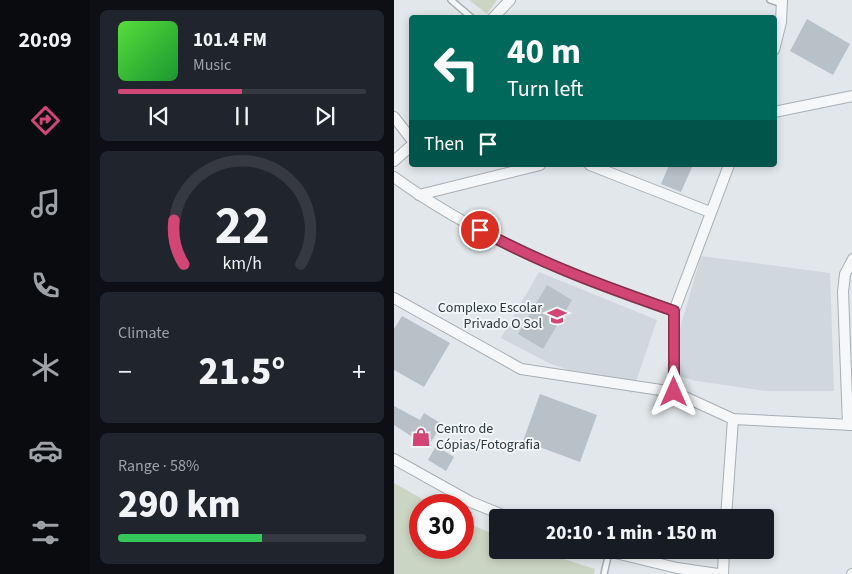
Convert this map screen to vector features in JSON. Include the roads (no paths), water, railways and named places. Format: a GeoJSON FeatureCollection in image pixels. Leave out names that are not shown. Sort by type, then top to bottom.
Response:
{"type":"FeatureCollection","features":[{"type":"Feature","properties":{"kind":"street"},"geometry":{"type":"LineString","coordinates":[[496,15],[510,0]]}},
{"type":"Feature","properties":{"kind":"street"},"geometry":{"type":"LineString","coordinates":[[777,38],[781,22],[782,2]]}},
{"type":"Feature","properties":{"kind":"street"},"geometry":{"type":"LineString","coordinates":[[777,111],[852,96]]}},
{"type":"Feature","properties":{"kind":"street"},"geometry":{"type":"LineString","coordinates":[[394,117],[409,136]]}},
{"type":"Feature","properties":{"kind":"street"},"geometry":{"type":"LineString","coordinates":[[394,161],[409,148]]}},
{"type":"Feature","properties":{"kind":"street"},"geometry":{"type":"LineString","coordinates":[[419,195],[532,167]]}},
{"type":"Feature","properties":{"kind":"street"},"geometry":{"type":"LineString","coordinates":[[595,167],[710,212]]}},
{"type":"Feature","properties":{"kind":"street"},"geometry":{"type":"LineString","coordinates":[[674,392],[674,311],[728,167]]}},
{"type":"Feature","properties":{"kind":"street"},"geometry":{"type":"LineString","coordinates":[[394,177],[419,195],[511,247],[589,282],[674,311]]}},
{"type":"Feature","properties":{"kind":"street"},"geometry":{"type":"LineString","coordinates":[[394,298],[521,369],[674,392],[733,419],[850,425],[843,292],[844,274],[852,259]]}},
{"type":"Feature","properties":{"kind":"street"},"geometry":{"type":"LineString","coordinates":[[727,509],[733,419]]}},
{"type":"Feature","properties":{"kind":"street"},"geometry":{"type":"LineString","coordinates":[[394,459],[471,502],[489,509]]}},
{"type":"Feature","properties":{"kind":"street"},"geometry":{"type":"LineString","coordinates":[[639,559],[677,568],[718,574]]}},
{"type":"Feature","properties":{"kind":"street"},"geometry":{"type":"LineString","coordinates":[[723,574],[724,559]]}},
{"type":"Feature","properties":{"kind":"lane"},"geometry":{"type":"LineString","coordinates":[[451,0],[468,15]]}},
{"type":"Feature","properties":{"kind":"lane"},"geometry":{"type":"LineString","coordinates":[[770,0],[782,2]]}},
{"type":"Feature","properties":{"kind":"lane"},"geometry":{"type":"LineString","coordinates":[[604,574],[605,559]]}},
{"type":"Feature","properties":{"kind":"place","name":"Complexo Escolar Privado O Sol"},"geometry":{"type":"Point","coordinates":[557,316]}},
{"type":"Feature","properties":{"kind":"place","name":"Centro de Cópias/Fotografia"},"geometry":{"type":"Point","coordinates":[421,437]}}]}
